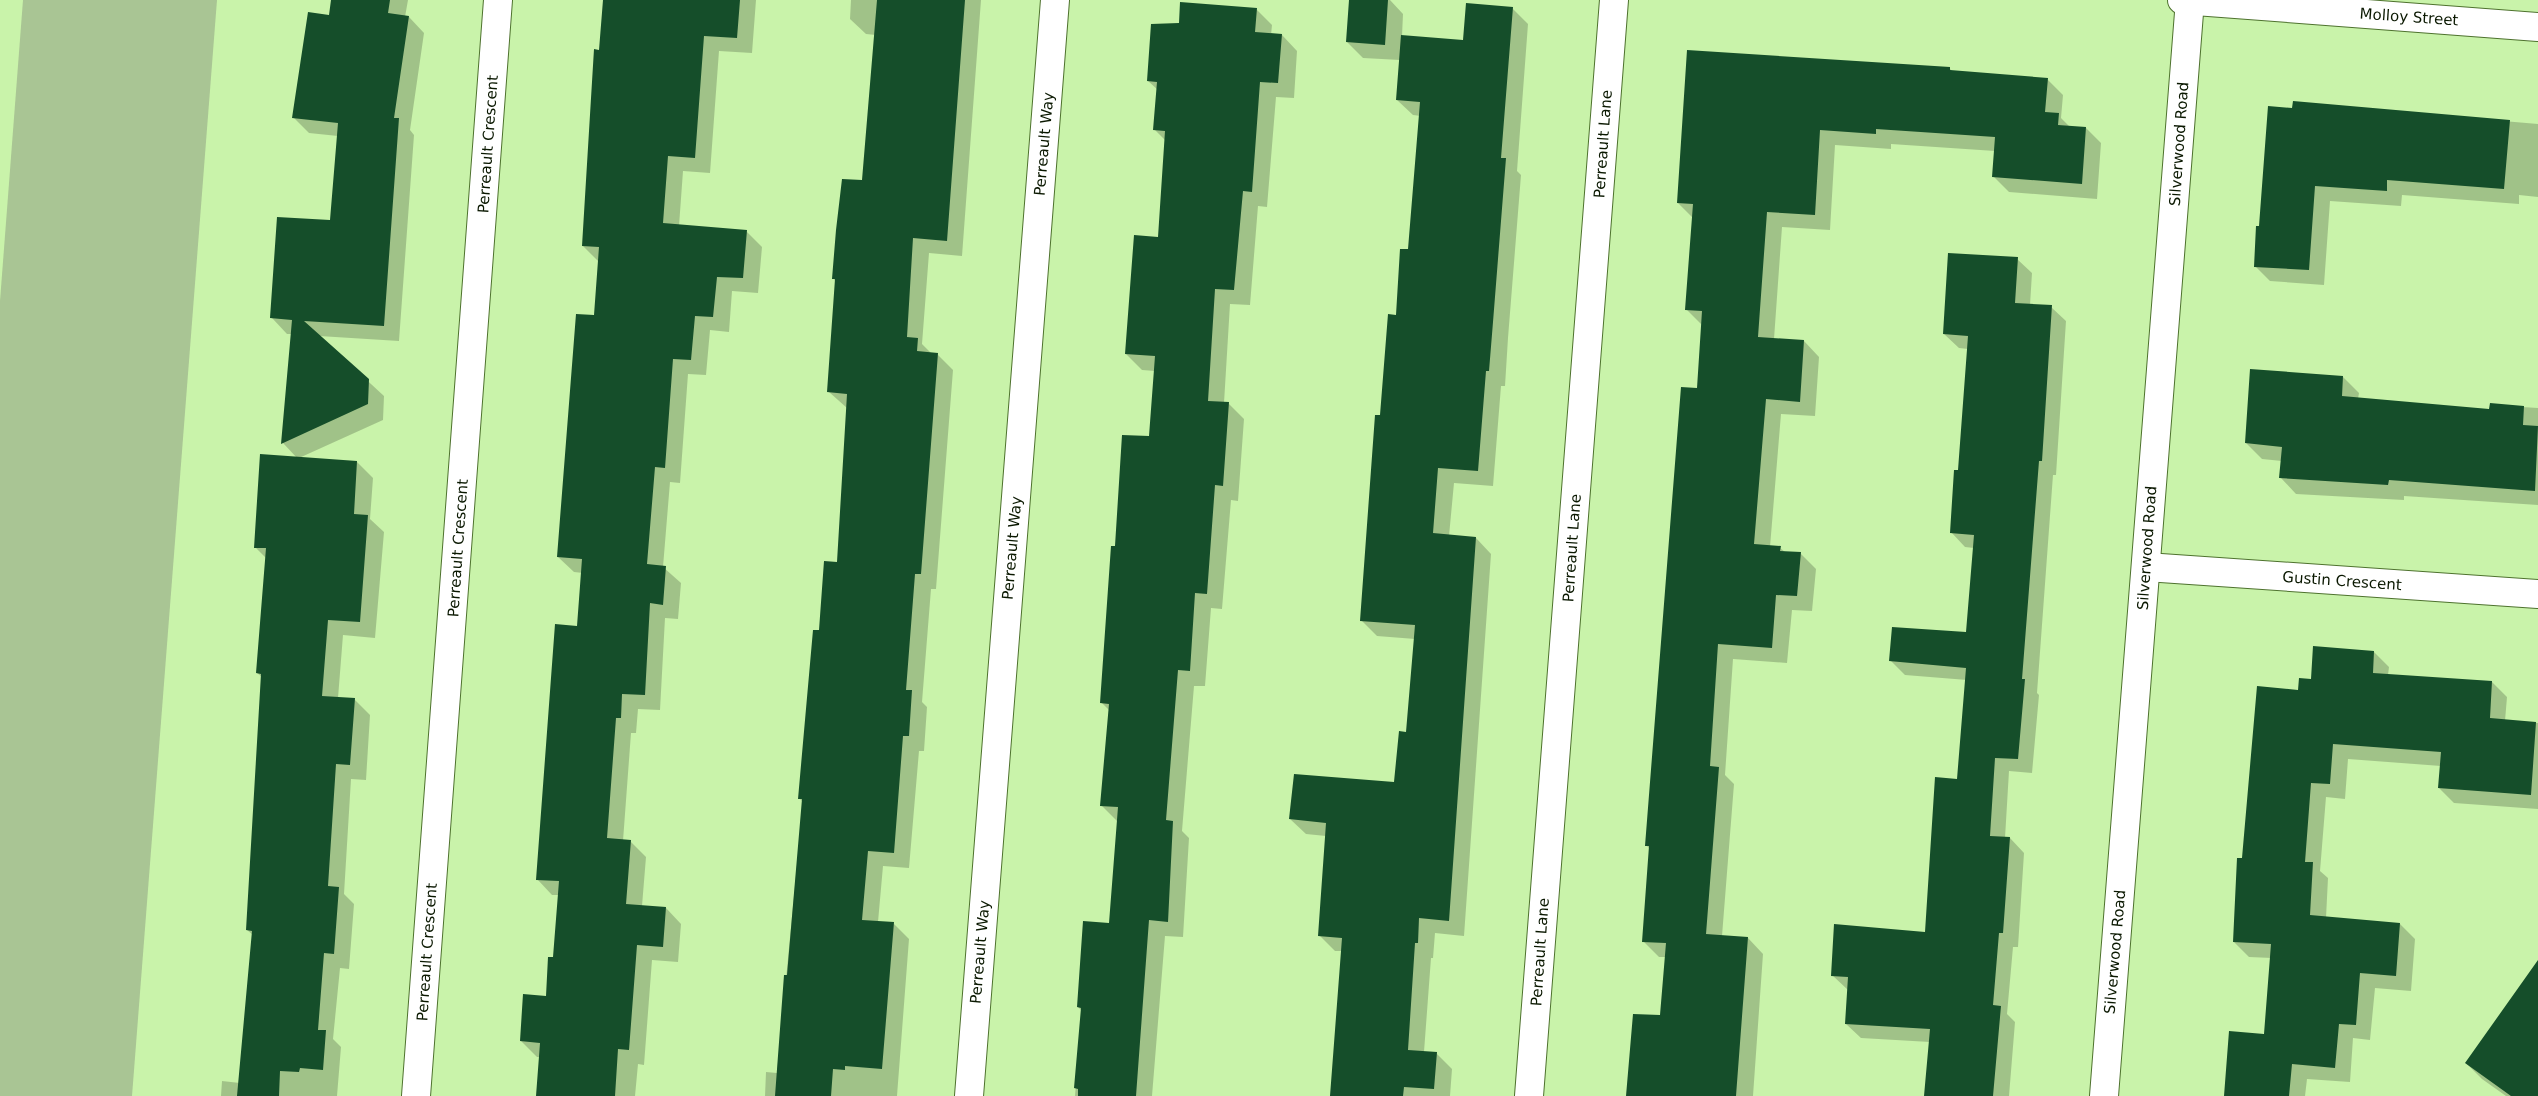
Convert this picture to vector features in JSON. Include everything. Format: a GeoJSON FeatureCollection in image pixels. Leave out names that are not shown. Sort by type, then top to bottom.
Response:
{"type":"FeatureCollection","features":[{"type":"Feature","properties":{"kind":"street","name":"Perreault Crescent"},"geometry":{"type":"LineString","coordinates":[[416,1096],[498,0]]}},
{"type":"Feature","properties":{"kind":"street","name":"Perreault Way"},"geometry":{"type":"LineString","coordinates":[[969,1096],[1055,0]]}},
{"type":"Feature","properties":{"kind":"street","name":"Perreault Lane"},"geometry":{"type":"LineString","coordinates":[[1529,1096],[1614,0]]}},
{"type":"Feature","properties":{"kind":"street"},"geometry":{"type":"LineString","coordinates":[[2182,0],[2190,0]]}},
{"type":"Feature","properties":{"kind":"street","name":"Molloy Street"},"geometry":{"type":"LineString","coordinates":[[2190,0],[2538,27]]}},
{"type":"Feature","properties":{"kind":"street","name":"Silverwood Road"},"geometry":{"type":"LineString","coordinates":[[2104,1096],[2190,0]]}},
{"type":"Feature","properties":{"kind":"street","name":"Gustin Crescent"},"geometry":{"type":"LineString","coordinates":[[2146,567],[2538,594]]}},
{"type":"Feature","properties":{"kind":"green space"},"geometry":{"type":"Polygon","coordinates":[[[23,0],[217,0],[132,1096],[0,1096],[0,301],[23,0]]]}},
{"type":"Feature","properties":{"kind":"building"},"geometry":{"type":"Polygon","coordinates":[[[331,0],[390,0],[388,13],[409,16],[394,118],[399,118],[384,326],[304,321],[369,379],[368,404],[281,444],[292,320],[270,318],[277,217],[330,220],[338,123],[292,118],[308,12],[329,15],[331,0]]]}},
{"type":"Feature","properties":{"kind":"building"},"geometry":{"type":"Polygon","coordinates":[[[603,0],[740,0],[737,38],[704,36],[695,158],[668,156],[663,223],[747,230],[743,278],[717,277],[713,317],[695,316],[691,360],[673,359],[665,468],[655,467],[647,564],[666,566],[663,605],[650,603],[645,695],[622,694],[621,718],[616,718],[607,838],[631,840],[626,904],[666,907],[663,947],[637,945],[629,1050],[618,1049],[615,1096],[536,1096],[540,1043],[520,1041],[523,994],[546,996],[548,957],[553,957],[559,881],[536,880],[555,624],[577,626],[582,559],[557,557],[576,314],[594,315],[599,247],[582,246],[594,49],[599,50],[603,0]]]}},
{"type":"Feature","properties":{"kind":"building"},"geometry":{"type":"Polygon","coordinates":[[[877,0],[965,0],[947,241],[913,238],[907,337],[918,338],[917,351],[938,353],[921,574],[915,574],[906,690],[912,690],[909,736],[903,736],[894,853],[868,851],[862,920],[894,922],[882,1069],[845,1066],[845,1070],[833,1069],[831,1096],[775,1096],[784,975],[787,975],[802,799],[798,799],[813,630],[819,630],[824,561],[837,562],[847,394],[827,392],[835,279],[832,279],[836,230],[842,179],[862,180],[877,0]]]}},
{"type":"Feature","properties":{"kind":"building"},"geometry":{"type":"Polygon","coordinates":[[[1349,0],[1388,0],[1385,45],[1346,42],[1349,0]]]}},
{"type":"Feature","properties":{"kind":"building"},"geometry":{"type":"Polygon","coordinates":[[[1180,2],[1257,8],[1255,32],[1282,34],[1278,83],[1260,82],[1252,192],[1243,191],[1234,290],[1215,289],[1208,401],[1229,402],[1223,486],[1215,485],[1207,594],[1195,593],[1190,671],[1178,670],[1166,820],[1173,821],[1168,922],[1149,920],[1136,1096],[1078,1096],[1078,1089],[1074,1088],[1081,1008],[1077,1007],[1083,921],[1109,923],[1118,807],[1100,806],[1109,704],[1100,703],[1111,546],[1115,546],[1122,435],[1149,436],[1155,356],[1125,354],[1134,235],[1158,237],[1165,131],[1153,130],[1157,82],[1147,81],[1151,24],[1179,23],[1180,2]]]}},
{"type":"Feature","properties":{"kind":"building"},"geometry":{"type":"Polygon","coordinates":[[[1466,3],[1513,7],[1501,158],[1506,158],[1489,371],[1486,371],[1478,471],[1438,468],[1433,533],[1476,537],[1449,921],[1419,918],[1418,943],[1415,943],[1408,1050],[1437,1052],[1434,1089],[1404,1087],[1403,1096],[1330,1096],[1342,938],[1318,936],[1326,823],[1289,819],[1294,774],[1394,782],[1399,731],[1406,732],[1415,625],[1360,621],[1375,415],[1380,415],[1388,314],[1396,315],[1400,249],[1408,249],[1420,102],[1396,100],[1401,35],[1463,40],[1466,3]]]}},
{"type":"Feature","properties":{"kind":"building"},"geometry":{"type":"Polygon","coordinates":[[[1687,50],[1950,67],[1950,70],[2048,78],[2045,112],[2059,113],[2058,125],[2086,127],[2082,184],[1992,177],[1995,137],[1876,129],[1876,134],[1820,130],[1815,215],[1767,212],[1758,337],[1804,340],[1800,402],[1766,399],[1754,544],[1781,546],[1780,551],[1801,552],[1797,596],[1776,595],[1772,648],[1718,644],[1710,766],[1719,767],[1706,934],[1748,937],[1736,1096],[1626,1096],[1633,1014],[1660,1015],[1666,943],[1642,942],[1649,846],[1645,846],[1681,387],[1697,388],[1702,311],[1685,310],[1693,204],[1677,203],[1687,50]]]}},
{"type":"Feature","properties":{"kind":"building"},"geometry":{"type":"Polygon","coordinates":[[[2293,101],[2510,120],[2504,189],[2387,180],[2387,191],[2315,186],[2309,270],[2254,267],[2256,226],[2259,226],[2268,106],[2292,108],[2293,101]]]}},
{"type":"Feature","properties":{"kind":"building"},"geometry":{"type":"Polygon","coordinates":[[[1948,253],[2018,257],[2015,303],[2052,305],[2042,461],[2039,461],[2022,679],[2025,679],[2018,759],[1995,758],[1990,836],[2010,837],[2003,933],[1999,933],[1993,1005],[2001,1006],[1993,1096],[1924,1096],[1930,1029],[1845,1024],[1848,977],[1831,976],[1834,924],[1925,932],[1935,777],[1957,779],[1966,668],[1889,661],[1892,627],[1966,632],[1974,535],[1950,533],[1954,470],[1958,470],[1968,336],[1943,334],[1948,253]]]}},
{"type":"Feature","properties":{"kind":"building"},"geometry":{"type":"Polygon","coordinates":[[[2250,369],[2343,376],[2342,396],[2489,409],[2490,403],[2524,406],[2523,425],[2538,426],[2535,491],[2389,480],[2388,485],[2279,478],[2282,447],[2245,443],[2250,369]]]}},
{"type":"Feature","properties":{"kind":"building"},"geometry":{"type":"Polygon","coordinates":[[[260,454],[357,461],[354,514],[368,515],[360,622],[328,620],[322,696],[355,698],[350,765],[336,764],[328,886],[339,887],[334,954],[324,953],[318,1030],[326,1030],[323,1070],[300,1068],[299,1072],[280,1071],[279,1096],[237,1096],[252,931],[246,930],[261,674],[256,673],[266,548],[254,548],[260,454]]]}},
{"type":"Feature","properties":{"kind":"building"},"geometry":{"type":"Polygon","coordinates":[[[2313,646],[2374,651],[2373,673],[2492,681],[2490,718],[2536,722],[2531,795],[2438,788],[2441,752],[2333,744],[2330,784],[2311,783],[2305,862],[2313,862],[2310,915],[2400,923],[2396,976],[2360,973],[2356,1025],[2339,1024],[2335,1068],[2292,1064],[2289,1096],[2224,1096],[2229,1031],[2264,1034],[2271,944],[2233,942],[2237,858],[2242,858],[2257,686],[2298,690],[2299,678],[2311,679],[2313,646]]]}},
{"type":"Feature","properties":{"kind":"building"},"geometry":{"type":"Polygon","coordinates":[[[2538,960],[2538,1096],[2511,1096],[2465,1063],[2538,960]]]}}]}
